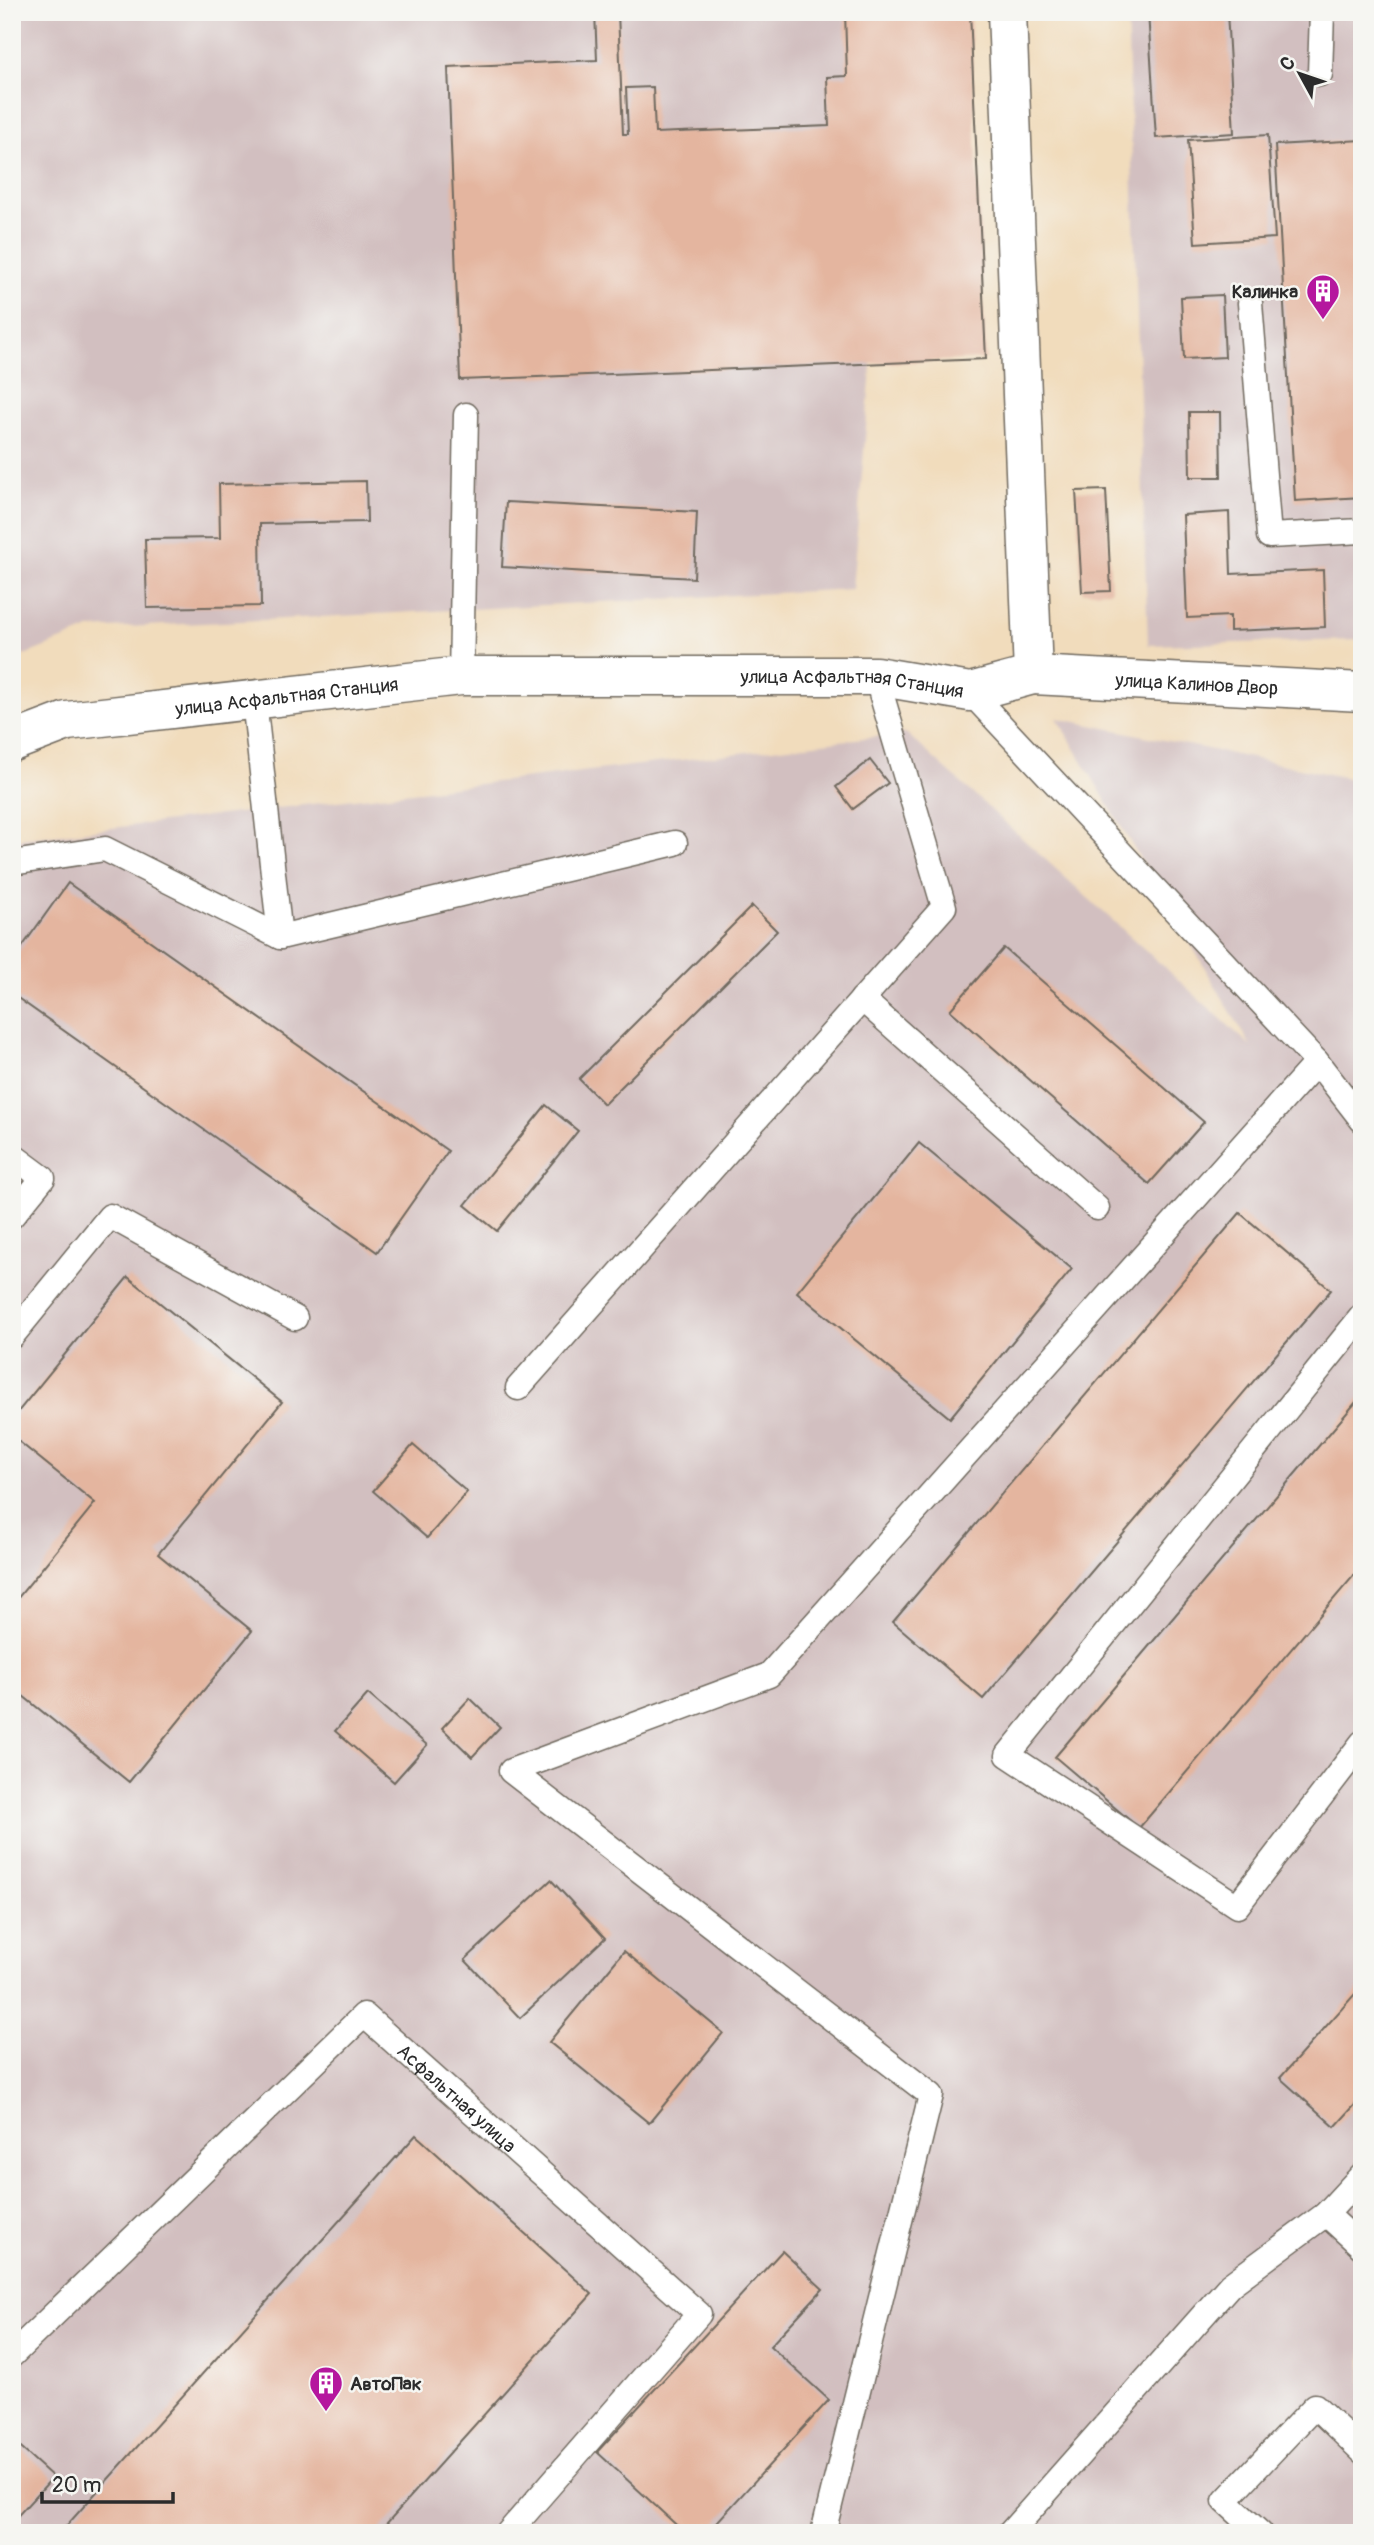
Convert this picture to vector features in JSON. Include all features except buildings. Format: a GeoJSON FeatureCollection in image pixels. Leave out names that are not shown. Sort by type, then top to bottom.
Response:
{"type":"FeatureCollection","features":[{"type":"Feature","properties":{"kind":"street"},"geometry":{"type":"LineString","coordinates":[[1007,12],[1033,675]]}},
{"type":"Feature","properties":{"kind":"street","name":"улица Калинов Двор"},"geometry":{"type":"LineString","coordinates":[[1033,675],[1362,692]]}},
{"type":"Feature","properties":{"kind":"street","name":"улица Асфальтная Станция"},"geometry":{"type":"LineString","coordinates":[[12,742],[66,722],[461,676],[876,676],[970,692],[1033,675]]}},
{"type":"Feature","properties":{"kind":"lane"},"geometry":{"type":"LineString","coordinates":[[1320,74],[1322,12]]}},
{"type":"Feature","properties":{"kind":"lane"},"geometry":{"type":"LineString","coordinates":[[1250,303],[1269,536],[1362,531]]}},
{"type":"Feature","properties":{"kind":"lane"},"geometry":{"type":"LineString","coordinates":[[461,676],[466,415]]}},
{"type":"Feature","properties":{"kind":"lane"},"geometry":{"type":"LineString","coordinates":[[518,1388],[944,907],[876,676]]}},
{"type":"Feature","properties":{"kind":"lane"},"geometry":{"type":"LineString","coordinates":[[970,692],[1317,1062],[1362,1120]]}},
{"type":"Feature","properties":{"kind":"lane"},"geometry":{"type":"LineString","coordinates":[[254,699],[280,937]]}},
{"type":"Feature","properties":{"kind":"lane"},"geometry":{"type":"LineString","coordinates":[[12,863],[105,849],[280,937],[675,843]]}},
{"type":"Feature","properties":{"kind":"lane"},"geometry":{"type":"LineString","coordinates":[[862,999],[1097,1208]]}},
{"type":"Feature","properties":{"kind":"lane"},"geometry":{"type":"LineString","coordinates":[[823,2533],[931,2095],[511,1771],[769,1675],[1317,1062]]}},
{"type":"Feature","properties":{"kind":"lane"},"geometry":{"type":"LineString","coordinates":[[12,1155],[43,1178],[12,1216]]}},
{"type":"Feature","properties":{"kind":"lane"},"geometry":{"type":"LineString","coordinates":[[12,1336],[110,1216],[295,1318]]}},
{"type":"Feature","properties":{"kind":"lane"},"geometry":{"type":"LineString","coordinates":[[1362,1316],[1008,1755],[1237,1906],[1362,1743]]}},
{"type":"Feature","properties":{"kind":"lane","name":"Асфальтная улица"},"geometry":{"type":"LineString","coordinates":[[12,2355],[364,2015],[699,2314],[508,2533]]}},
{"type":"Feature","properties":{"kind":"lane"},"geometry":{"type":"LineString","coordinates":[[1010,2533],[1230,2285],[1325,2214],[1362,2175]]}},
{"type":"Feature","properties":{"kind":"lane"},"geometry":{"type":"LineString","coordinates":[[1325,2214],[1362,2247]]}},
{"type":"Feature","properties":{"kind":"lane"},"geometry":{"type":"LineString","coordinates":[[1259,2533],[1225,2501],[1315,2406],[1362,2451]]}},
{"type":"Feature","properties":{"kind":"shaded area"},"geometry":{"type":"Polygon","coordinates":[[[12,12],[902,12],[852,589],[90,629],[12,660],[12,12]]]}},
{"type":"Feature","properties":{"kind":"shaded area"},"geometry":{"type":"Polygon","coordinates":[[[1127,12],[1362,12],[1362,640],[1148,645],[1127,12]]]}},
{"type":"Feature","properties":{"kind":"shaded area"},"geometry":{"type":"Polygon","coordinates":[[[1057,718],[1362,781],[1362,2533],[12,2533],[12,840],[906,733],[1251,1046],[1057,718]]]}},
{"type":"Feature","properties":{"kind":"place","name":"Калинка"},"geometry":{"type":"Point","coordinates":[1323,321]}},
{"type":"Feature","properties":{"kind":"place","name":"АвтоПак"},"geometry":{"type":"Point","coordinates":[326,2413]}}]}
